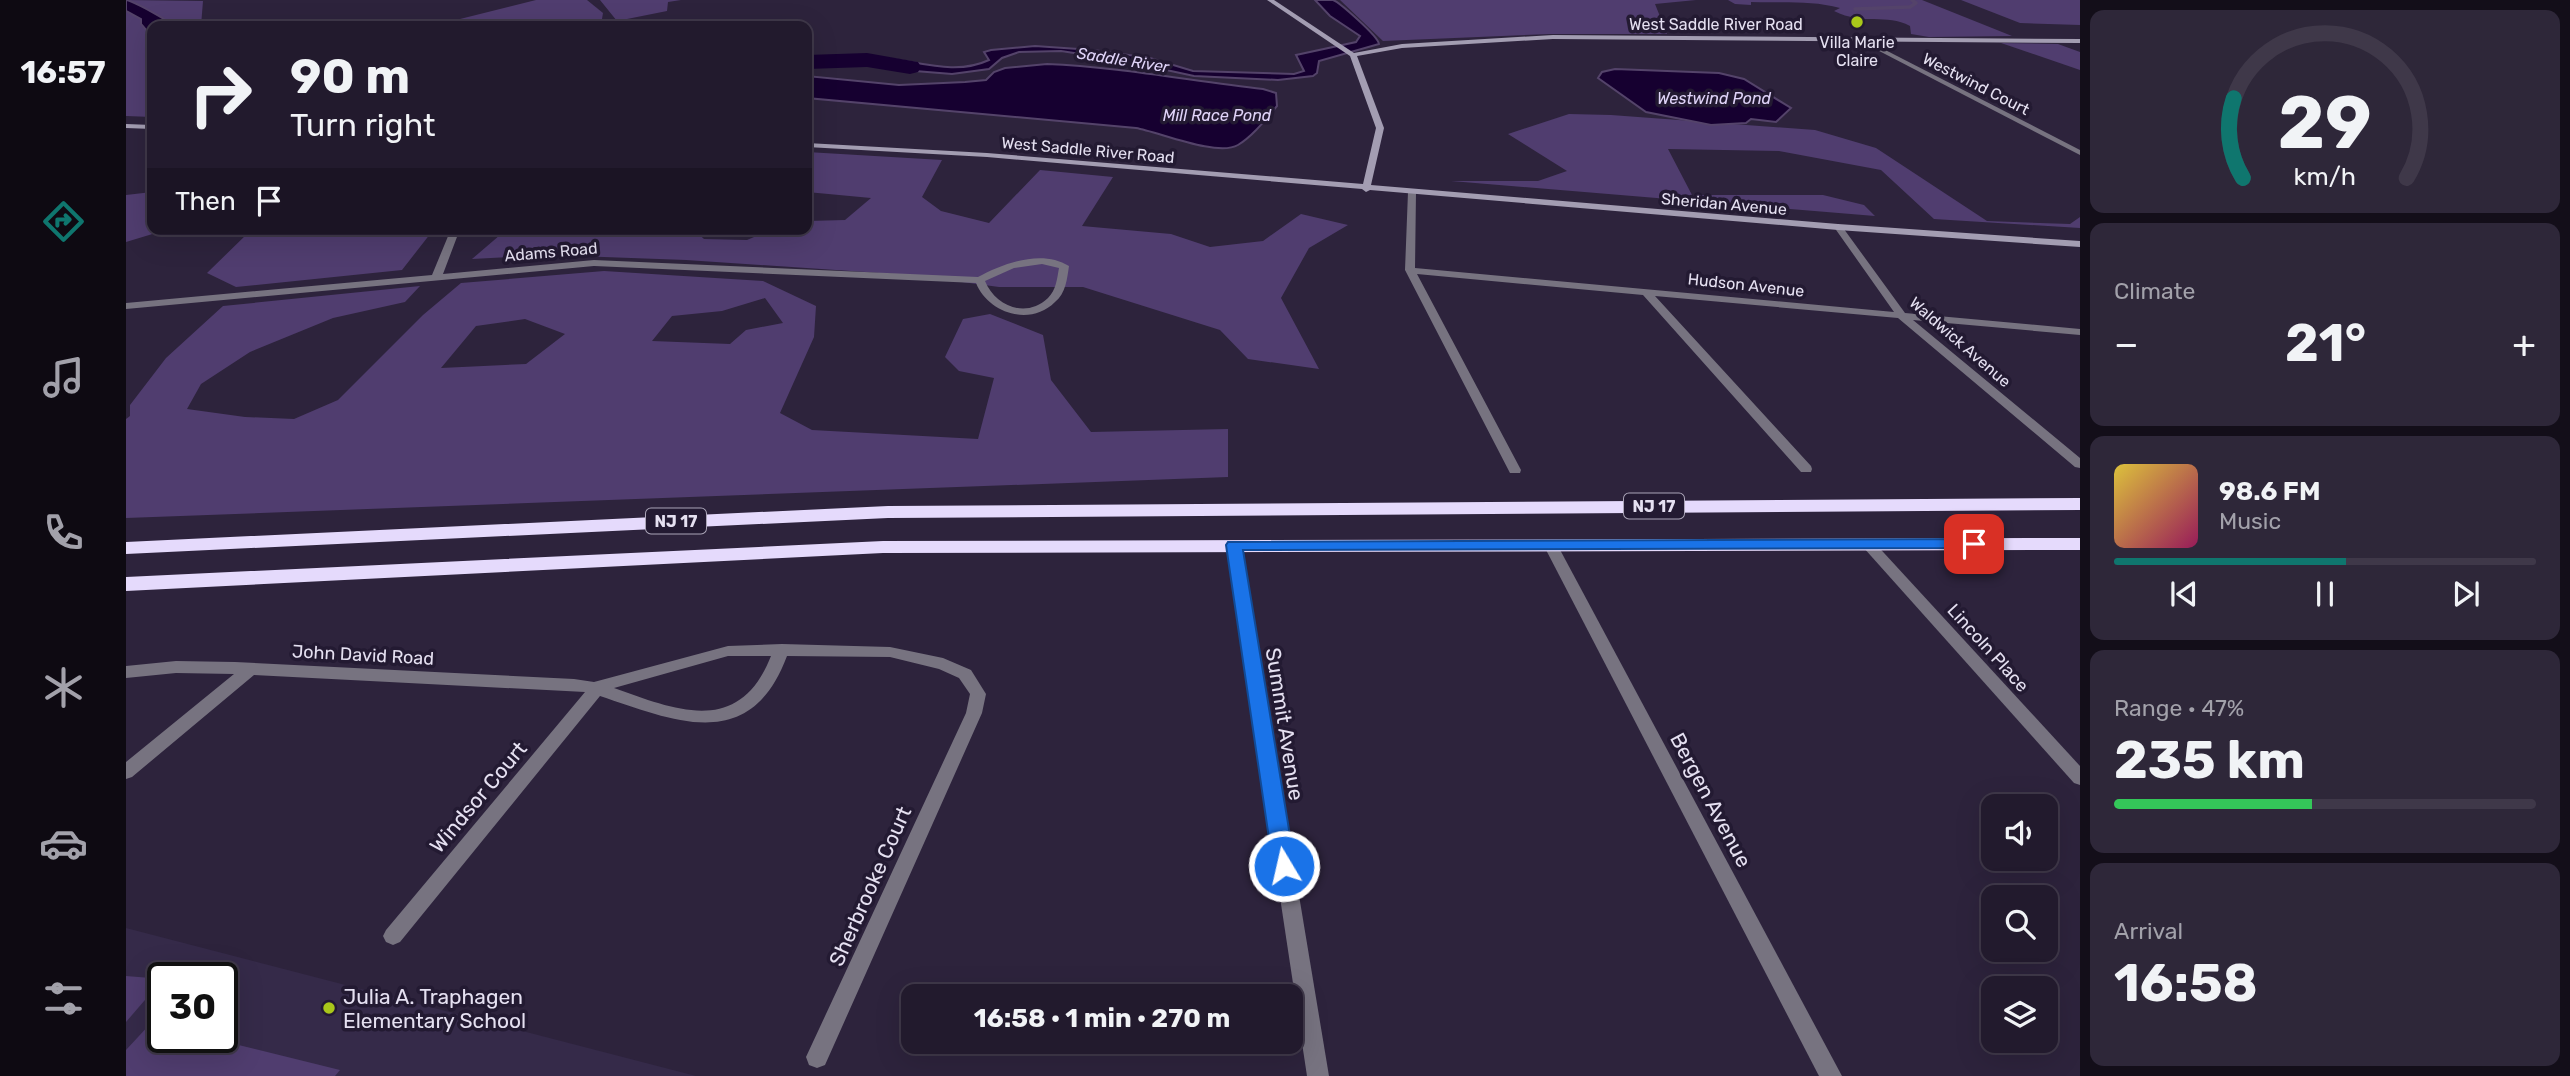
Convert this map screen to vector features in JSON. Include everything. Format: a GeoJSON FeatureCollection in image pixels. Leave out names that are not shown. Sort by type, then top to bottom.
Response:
{"type":"FeatureCollection","features":[{"type":"Feature","properties":{"kind":"highway","name":"NJ 17"},"geometry":{"type":"LineString","coordinates":[[126,548],[888,512],[2080,504]]}},
{"type":"Feature","properties":{"kind":"highway","name":"NJ 17"},"geometry":{"type":"LineString","coordinates":[[126,584],[883,547],[2080,544]]}},
{"type":"Feature","properties":{"kind":"street"},"geometry":{"type":"LineString","coordinates":[[1270,0],[1351,54],[1380,128],[1366,188]]}},
{"type":"Feature","properties":{"kind":"street","name":"West Saddle River Road"},"geometry":{"type":"LineString","coordinates":[[1351,54],[1402,46],[1553,37],[2080,41]]}},
{"type":"Feature","properties":{"kind":"street","name":"Westwind Court"},"geometry":{"type":"LineString","coordinates":[[1860,39],[2080,153]]}},
{"type":"Feature","properties":{"kind":"street"},"geometry":{"type":"LineString","coordinates":[[126,127],[147,127]]}},
{"type":"Feature","properties":{"kind":"street","name":"West Saddle River Road"},"geometry":{"type":"LineString","coordinates":[[812,145],[987,155],[1366,188]]}},
{"type":"Feature","properties":{"kind":"street","name":"Sheridan Avenue"},"geometry":{"type":"LineString","coordinates":[[1366,188],[1838,228],[2080,244]]}},
{"type":"Feature","properties":{"kind":"street"},"geometry":{"type":"LineString","coordinates":[[1412,192],[1410,270],[1515,470]]}},
{"type":"Feature","properties":{"kind":"street","name":"Waldwick Avenue"},"geometry":{"type":"LineString","coordinates":[[1838,228],[1902,316],[2080,464]]}},
{"type":"Feature","properties":{"kind":"street"},"geometry":{"type":"LineString","coordinates":[[436,278],[454,235]]}},
{"type":"Feature","properties":{"kind":"street","name":"Adams Road"},"geometry":{"type":"LineString","coordinates":[[126,306],[621,263],[980,280],[1010,265],[1026,261],[1048,261],[1064,266],[1065,282],[1055,300],[1047,307],[1033,310],[1013,310],[995,305],[982,293],[980,280]]}},
{"type":"Feature","properties":{"kind":"street","name":"Hudson Avenue"},"geometry":{"type":"LineString","coordinates":[[1410,270],[2080,332]]}},
{"type":"Feature","properties":{"kind":"street"},"geometry":{"type":"LineString","coordinates":[[1644,291],[1806,469]]}},
{"type":"Feature","properties":{"kind":"street","name":"Lincoln Place"},"geometry":{"type":"LineString","coordinates":[[1868,544],[2080,778]]}},
{"type":"Feature","properties":{"kind":"street","name":"Summit Avenue"},"geometry":{"type":"LineString","coordinates":[[1234,545],[1318,1076]]}},
{"type":"Feature","properties":{"kind":"street","name":"Bergen Avenue"},"geometry":{"type":"LineString","coordinates":[[1551,546],[1831,1076]]}},
{"type":"Feature","properties":{"kind":"street","name":"John David Road"},"geometry":{"type":"LineString","coordinates":[[598,687],[652,709],[698,719],[719,717],[739,708],[764,687],[782,649]]}},
{"type":"Feature","properties":{"kind":"street","name":"John David Road"},"geometry":{"type":"LineString","coordinates":[[126,672],[176,667],[250,669],[598,687],[728,652],[782,649],[890,652],[943,664],[965,674],[978,694],[974,713],[964,734]]}},
{"type":"Feature","properties":{"kind":"street"},"geometry":{"type":"LineString","coordinates":[[126,772],[250,669]]}},
{"type":"Feature","properties":{"kind":"street","name":"Windsor Court"},"geometry":{"type":"LineString","coordinates":[[393,936],[598,687]]}},
{"type":"Feature","properties":{"kind":"street","name":"Sherbrooke Court"},"geometry":{"type":"LineString","coordinates":[[817,1057],[964,734]]}},
{"type":"Feature","properties":{"kind":"shaded area"},"geometry":{"type":"Polygon","coordinates":[[[126,0],[203,1],[201,21],[147,21],[147,117],[126,116],[126,0]]]}},
{"type":"Feature","properties":{"kind":"shaded area"},"geometry":{"type":"Polygon","coordinates":[[[536,0],[587,0],[603,13],[602,19],[595,21],[452,21],[536,0]]]}},
{"type":"Feature","properties":{"kind":"shaded area"},"geometry":{"type":"Polygon","coordinates":[[[600,0],[681,0],[668,2],[667,11],[617,21],[600,0]]]}},
{"type":"Feature","properties":{"kind":"shaded area"},"geometry":{"type":"Polygon","coordinates":[[[1340,0],[1696,0],[1655,4],[1667,34],[1550,34],[1383,41],[1340,0]]]}},
{"type":"Feature","properties":{"kind":"shaded area"},"geometry":{"type":"Polygon","coordinates":[[[1728,0],[1922,0],[2012,36],[1929,37],[1911,34],[1910,26],[1901,22],[1855,18],[1834,11],[1840,8],[1829,5],[1751,2],[1751,5],[1735,4],[1728,0]]]}},
{"type":"Feature","properties":{"kind":"shaded area"},"geometry":{"type":"Polygon","coordinates":[[[1961,0],[2080,0],[2080,25],[2020,23],[1961,0]]]}},
{"type":"Feature","properties":{"kind":"shaded area"},"geometry":{"type":"Polygon","coordinates":[[[2001,43],[2058,44],[2080,52],[2080,70],[2001,43]]]}},
{"type":"Feature","properties":{"kind":"shaded area"},"geometry":{"type":"Polygon","coordinates":[[[1569,114],[1815,130],[1876,148],[1987,221],[2070,224],[2080,217],[2080,228],[1934,219],[1881,170],[1779,151],[1668,149],[1692,195],[1823,195],[1864,205],[1875,216],[1451,181],[1538,181],[1567,171],[1508,134],[1569,114]]]}},
{"type":"Feature","properties":{"kind":"shaded area"},"geometry":{"type":"Polygon","coordinates":[[[812,152],[942,160],[922,197],[941,211],[989,223],[1040,170],[1113,177],[1082,226],[1171,234],[1210,247],[1263,241],[1301,214],[1348,225],[1309,248],[1281,298],[1319,369],[1248,359],[1220,330],[1083,287],[999,287],[910,275],[686,260],[549,255],[472,259],[500,235],[700,235],[704,239],[747,240],[759,235],[812,235],[812,221],[845,220],[871,198],[812,192],[812,152]]]}},
{"type":"Feature","properties":{"kind":"shaded area"},"geometry":{"type":"Polygon","coordinates":[[[147,193],[147,235],[149,235],[126,242],[126,195],[147,193]]]}},
{"type":"Feature","properties":{"kind":"shaded area"},"geometry":{"type":"Polygon","coordinates":[[[246,235],[429,235],[402,270],[236,287],[207,273],[246,235]]]}},
{"type":"Feature","properties":{"kind":"shaded area"},"geometry":{"type":"Polygon","coordinates":[[[604,271],[763,281],[816,306],[814,337],[780,413],[812,430],[978,439],[994,378],[959,371],[945,357],[963,319],[990,314],[1043,335],[1051,380],[1091,432],[1228,429],[1228,477],[126,518],[126,419],[130,416],[130,405],[166,358],[223,306],[420,286],[405,302],[333,318],[250,352],[201,384],[187,409],[245,417],[294,419],[338,400],[423,315],[461,283],[604,271]],[[765,298],[722,311],[672,316],[652,341],[730,344],[746,330],[783,323],[765,298]],[[525,319],[476,326],[441,368],[526,364],[565,334],[525,319]]]}},
{"type":"Feature","properties":{"kind":"shaded area","name":"Julia A. Traphagen Elementary School"},"geometry":{"type":"Polygon","coordinates":[[[126,928],[696,1076],[126,1076],[126,928]]]}},
{"type":"Feature","properties":{"kind":"shaded area"},"geometry":{"type":"Polygon","coordinates":[[[126,976],[147,978],[147,998],[126,1022],[126,976]]]}},
{"type":"Feature","properties":{"kind":"shaded area"},"geometry":{"type":"Polygon","coordinates":[[[147,1027],[147,1053],[238,1053],[238,1045],[340,1070],[335,1076],[126,1076],[126,1050],[147,1027]]]}},
{"type":"Feature","properties":{"kind":"water"},"geometry":{"type":"Polygon","coordinates":[[[126,0],[166,21],[147,21],[147,31],[141,24],[141,19],[126,11],[126,0]]]}},
{"type":"Feature","properties":{"kind":"water"},"geometry":{"type":"Polygon","coordinates":[[[1315,0],[1337,2],[1366,27],[1379,44],[1319,61],[1317,73],[1313,76],[1278,80],[1194,76],[1061,51],[1019,52],[1002,58],[989,69],[952,74],[890,69],[840,60],[812,65],[812,59],[864,57],[963,67],[989,60],[984,52],[1035,46],[1150,58],[1193,71],[1294,74],[1304,71],[1296,55],[1356,42],[1360,36],[1330,16],[1315,0]]]}},
{"type":"Feature","properties":{"kind":"water","name":"Mill Race Pond"},"geometry":{"type":"Polygon","coordinates":[[[1047,64],[1074,66],[1263,89],[1276,93],[1277,106],[1244,141],[1229,148],[1216,148],[1136,128],[812,98],[812,76],[899,85],[986,80],[994,72],[1005,68],[1047,64]]]}},
{"type":"Feature","properties":{"kind":"water","name":"Westwind Pond"},"geometry":{"type":"Polygon","coordinates":[[[1615,69],[1719,73],[1744,79],[1791,108],[1776,122],[1751,119],[1746,123],[1711,125],[1646,112],[1598,78],[1602,72],[1615,69]]]}},
{"type":"Feature","properties":{"kind":"waterway"},"geometry":{"type":"LineString","coordinates":[[1855,9],[1910,7],[1916,3],[1912,0]]}},
{"type":"Feature","properties":{"kind":"waterway","name":"Saddle River"},"geometry":{"type":"LineString","coordinates":[[812,62],[867,60],[910,67]]}},
{"type":"Feature","properties":{"kind":"place","name":"Villa Marie Claire"},"geometry":{"type":"Point","coordinates":[1857,22]}},
{"type":"Feature","properties":{"kind":"place","name":"Julia A. Traphagen Elementary School"},"geometry":{"type":"Point","coordinates":[329,1008]}},
{"type":"Feature","properties":{"kind":"route"},"geometry":{"type":"LineString","coordinates":[[1284,866],[1234,545],[1974,544]]}}]}
